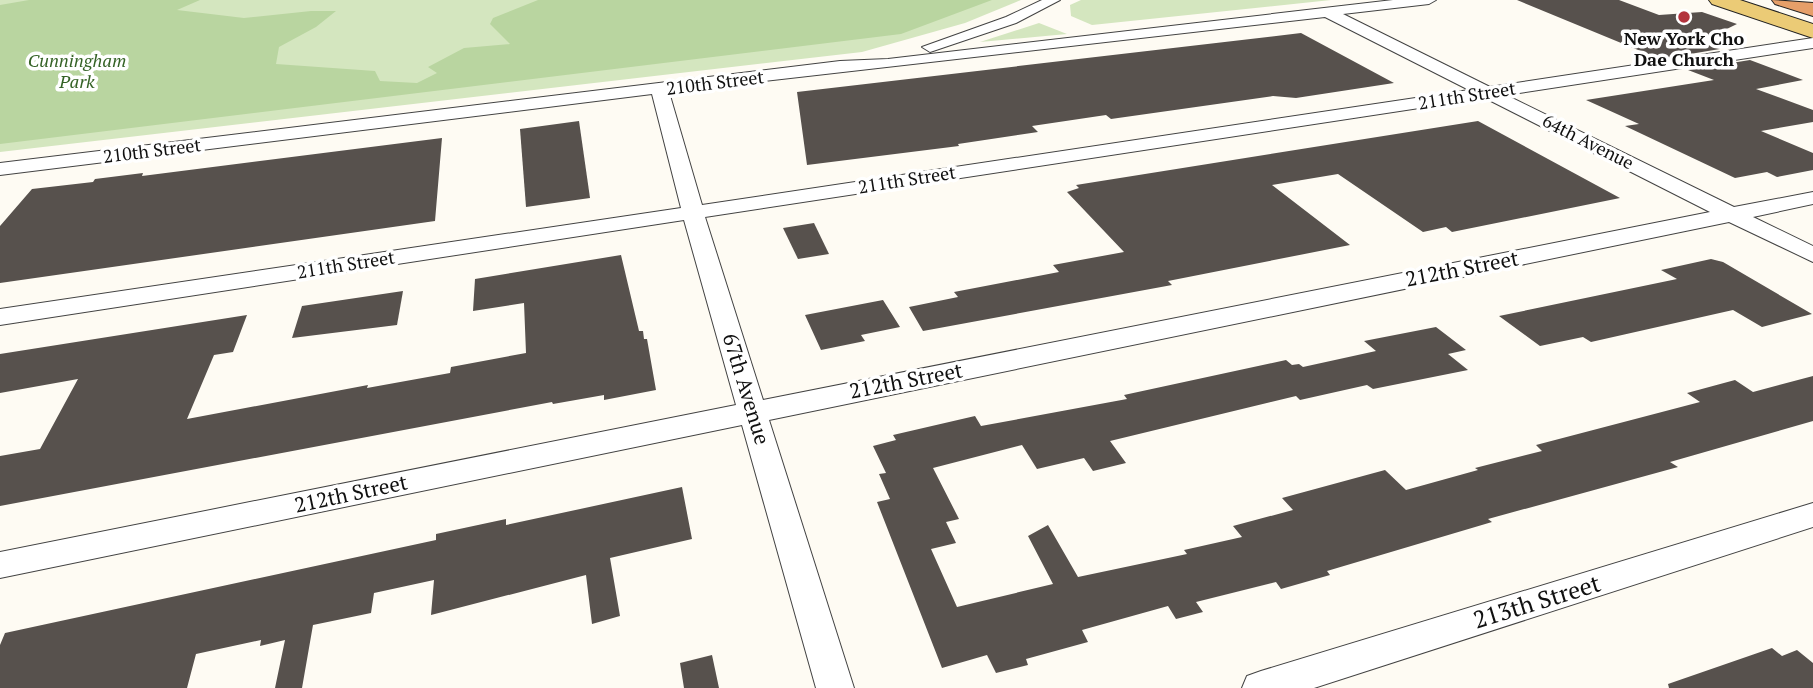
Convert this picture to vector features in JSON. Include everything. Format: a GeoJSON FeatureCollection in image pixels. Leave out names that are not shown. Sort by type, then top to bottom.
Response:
{"type":"FeatureCollection","features":[{"type":"Feature","properties":{"kind":"highway"},"geometry":{"type":"LineString","coordinates":[[1782,0],[1813,9]]}},
{"type":"Feature","properties":{"kind":"main road"},"geometry":{"type":"LineString","coordinates":[[1719,0],[1813,31]]}},
{"type":"Feature","properties":{"kind":"street"},"geometry":{"type":"LineString","coordinates":[[840,66],[920,50],[1034,11],[1053,0]]}},
{"type":"Feature","properties":{"kind":"street","name":"210th Street"},"geometry":{"type":"LineString","coordinates":[[0,169],[840,66],[888,64],[1429,0]]}},
{"type":"Feature","properties":{"kind":"street"},"geometry":{"type":"LineString","coordinates":[[1034,11],[1051,20]]}},
{"type":"Feature","properties":{"kind":"street","name":"64th Avenue"},"geometry":{"type":"LineString","coordinates":[[1326,11],[1813,255]]}},
{"type":"Feature","properties":{"kind":"street"},"geometry":{"type":"LineString","coordinates":[[1069,28],[1122,36]]}},
{"type":"Feature","properties":{"kind":"street","name":"211th Street"},"geometry":{"type":"LineString","coordinates":[[0,317],[1813,43]]}},
{"type":"Feature","properties":{"kind":"street","name":"67th Avenue"},"geometry":{"type":"LineString","coordinates":[[660,90],[693,212],[835,688]]}},
{"type":"Feature","properties":{"kind":"street","name":"212th Street"},"geometry":{"type":"LineString","coordinates":[[0,565],[1813,198]]}},
{"type":"Feature","properties":{"kind":"street","name":"213th Street"},"geometry":{"type":"LineString","coordinates":[[1261,688],[1813,515]]}},
{"type":"Feature","properties":{"kind":"green space","name":"Cunningham Park"},"geometry":{"type":"Polygon","coordinates":[[[0,0],[1021,0],[965,23],[862,52],[0,152],[0,0]]]}},
{"type":"Feature","properties":{"kind":"green space","name":"Cunningham Park"},"geometry":{"type":"Polygon","coordinates":[[[29,0],[200,0],[177,10],[244,18],[336,11],[316,27],[279,47],[276,64],[375,71],[380,81],[417,83],[437,73],[428,67],[464,48],[510,44],[490,24],[493,18],[538,0],[992,0],[901,34],[0,144],[0,5],[29,0]]]}},
{"type":"Feature","properties":{"kind":"green space"},"geometry":{"type":"Polygon","coordinates":[[[1081,0],[1331,0],[1092,25],[1071,16],[1070,5],[1081,0]]]}},
{"type":"Feature","properties":{"kind":"green space"},"geometry":{"type":"Polygon","coordinates":[[[1039,23],[1067,34],[980,42],[1039,23]]]}},
{"type":"Feature","properties":{"kind":"building"},"geometry":{"type":"Polygon","coordinates":[[[1517,0],[1619,0],[1659,15],[1702,12],[1737,24],[1700,42],[1720,49],[1660,59],[1517,0]]]}},
{"type":"Feature","properties":{"kind":"building"},"geometry":{"type":"Polygon","coordinates":[[[1301,33],[1394,83],[1296,98],[1273,96],[1111,119],[1106,115],[1032,126],[1038,132],[958,144],[959,146],[807,165],[797,92],[1301,33]]]}},
{"type":"Feature","properties":{"kind":"building"},"geometry":{"type":"Polygon","coordinates":[[[1750,60],[1803,80],[1756,89],[1813,110],[1813,122],[1761,131],[1813,153],[1813,170],[1777,177],[1767,172],[1735,178],[1625,126],[1639,124],[1586,100],[1714,80],[1688,70],[1750,60]]]}},
{"type":"Feature","properties":{"kind":"building"},"geometry":{"type":"Polygon","coordinates":[[[579,121],[590,198],[526,207],[520,129],[579,121]]]}},
{"type":"Feature","properties":{"kind":"building"},"geometry":{"type":"Polygon","coordinates":[[[1478,121],[1620,198],[1452,232],[1446,227],[1423,232],[1338,174],[1272,185],[1350,245],[1168,281],[1172,285],[923,331],[909,307],[958,297],[954,292],[1059,272],[1053,265],[1124,252],[1067,192],[1079,188],[1076,185],[1478,121]]]}},
{"type":"Feature","properties":{"kind":"building"},"geometry":{"type":"Polygon","coordinates":[[[442,138],[435,221],[0,283],[0,226],[32,189],[143,173],[142,176],[442,138]]]}},
{"type":"Feature","properties":{"kind":"building"},"geometry":{"type":"Polygon","coordinates":[[[814,223],[829,254],[798,259],[783,228],[814,223]]]}},
{"type":"Feature","properties":{"kind":"building"},"geometry":{"type":"Polygon","coordinates":[[[621,255],[639,331],[643,331],[644,339],[647,339],[656,390],[604,400],[604,395],[553,404],[552,402],[0,506],[0,456],[40,449],[78,379],[0,393],[0,354],[247,315],[233,352],[214,355],[187,419],[368,385],[367,388],[450,373],[451,367],[526,353],[524,303],[473,311],[475,279],[621,255]]]}},
{"type":"Feature","properties":{"kind":"building"},"geometry":{"type":"Polygon","coordinates":[[[1711,259],[1723,262],[1812,314],[1762,327],[1733,310],[1591,342],[1583,337],[1540,346],[1499,316],[1677,279],[1661,270],[1711,259]]]}},
{"type":"Feature","properties":{"kind":"building"},"geometry":{"type":"Polygon","coordinates":[[[403,291],[397,325],[292,338],[302,306],[403,291]]]}},
{"type":"Feature","properties":{"kind":"building"},"geometry":{"type":"Polygon","coordinates":[[[883,300],[900,327],[861,335],[865,341],[821,350],[805,315],[883,300]]]}},
{"type":"Feature","properties":{"kind":"building"},"geometry":{"type":"Polygon","coordinates":[[[1436,327],[1466,350],[1448,354],[1468,370],[1373,389],[1367,385],[1300,400],[1296,396],[1110,441],[1126,463],[1093,471],[1084,458],[1037,469],[1022,445],[933,468],[959,519],[946,522],[956,543],[931,549],[957,607],[1053,584],[1028,536],[1048,525],[1078,577],[1187,554],[1184,550],[1242,537],[1233,526],[1293,510],[1282,498],[1385,470],[1406,490],[1478,470],[1475,468],[1542,451],[1536,445],[1700,402],[1687,393],[1735,380],[1753,392],[1813,376],[1813,421],[1670,462],[1678,467],[1488,519],[1492,522],[1327,571],[1330,575],[1281,589],[1276,582],[1196,602],[1203,612],[1176,619],[1168,606],[1082,630],[1088,642],[1026,659],[1028,665],[996,673],[987,655],[942,668],[877,502],[890,499],[879,474],[886,473],[873,446],[896,440],[893,435],[975,416],[981,426],[1127,399],[1124,395],[1286,360],[1292,365],[1299,364],[1303,367],[1376,351],[1364,341],[1436,327]]]}},
{"type":"Feature","properties":{"kind":"building"},"geometry":{"type":"Polygon","coordinates":[[[682,487],[692,539],[610,558],[620,616],[592,624],[586,575],[431,615],[434,580],[374,593],[371,613],[313,625],[302,688],[275,688],[285,640],[260,646],[261,640],[196,654],[187,688],[0,688],[0,645],[5,633],[436,540],[436,534],[506,519],[506,525],[682,487]]]}},
{"type":"Feature","properties":{"kind":"building"},"geometry":{"type":"Polygon","coordinates":[[[1772,648],[1782,656],[1797,650],[1813,663],[1813,688],[1669,688],[1668,684],[1772,648]]]}},
{"type":"Feature","properties":{"kind":"building"},"geometry":{"type":"Polygon","coordinates":[[[712,655],[719,688],[684,688],[680,663],[712,655]]]}},
{"type":"Feature","properties":{"kind":"place","name":"New York Cho Dae Church"},"geometry":{"type":"Point","coordinates":[1684,17]}}]}
